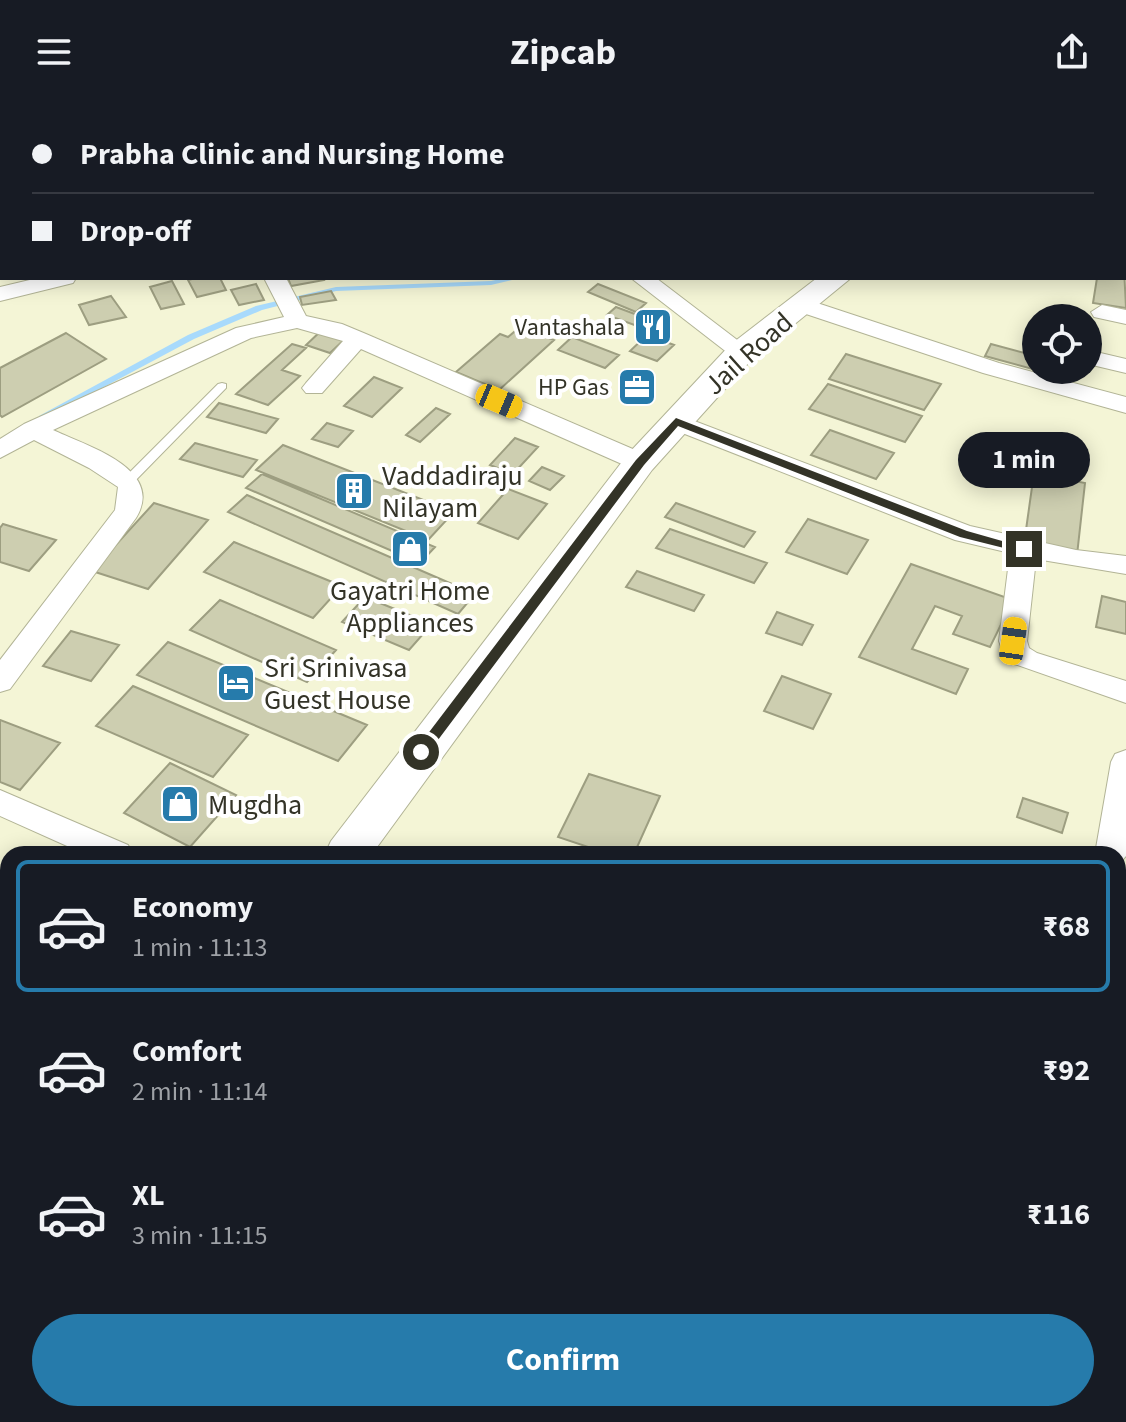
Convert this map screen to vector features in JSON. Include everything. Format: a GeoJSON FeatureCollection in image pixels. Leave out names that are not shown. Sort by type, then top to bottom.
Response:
{"type":"FeatureCollection","features":[{"type":"Feature","properties":{"kind":"street"},"geometry":{"type":"LineString","coordinates":[[0,294],[57,280]]}},
{"type":"Feature","properties":{"kind":"street"},"geometry":{"type":"LineString","coordinates":[[276,280],[297,321]]}},
{"type":"Feature","properties":{"kind":"street"},"geometry":{"type":"LineString","coordinates":[[645,280],[741,352]]}},
{"type":"Feature","properties":{"kind":"street","name":"Jail Road"},"geometry":{"type":"LineString","coordinates":[[353,846],[640,462],[741,352],[833,280]]}},
{"type":"Feature","properties":{"kind":"street"},"geometry":{"type":"LineString","coordinates":[[802,305],[991,368],[1126,405]]}},
{"type":"Feature","properties":{"kind":"street"},"geometry":{"type":"LineString","coordinates":[[1102,312],[1126,317]]}},
{"type":"Feature","properties":{"kind":"street"},"geometry":{"type":"LineString","coordinates":[[0,450],[33,430],[244,333],[297,321],[358,339],[640,462]]}},
{"type":"Feature","properties":{"kind":"street"},"geometry":{"type":"LineString","coordinates":[[314,388],[358,339]]}},
{"type":"Feature","properties":{"kind":"street"},"geometry":{"type":"LineString","coordinates":[[1102,360],[1126,366]]}},
{"type":"Feature","properties":{"kind":"street"},"geometry":{"type":"LineString","coordinates":[[676,422],[964,534],[1024,549],[1126,565]]}},
{"type":"Feature","properties":{"kind":"street"},"geometry":{"type":"LineString","coordinates":[[0,681],[127,512],[132,496],[127,482],[33,430]]}},
{"type":"Feature","properties":{"kind":"street"},"geometry":{"type":"LineString","coordinates":[[1024,549],[1013,641],[1016,654],[1126,692]]}},
{"type":"Feature","properties":{"kind":"street"},"geometry":{"type":"LineString","coordinates":[[1112,846],[1126,762]]}},
{"type":"Feature","properties":{"kind":"street"},"geometry":{"type":"LineString","coordinates":[[0,802],[99,846]]}},
{"type":"Feature","properties":{"kind":"lane"},"geometry":{"type":"LineString","coordinates":[[127,482],[222,386]]}},
{"type":"Feature","properties":{"kind":"building"},"geometry":{"type":"Polygon","coordinates":[[[188,280],[221,280],[226,290],[197,297],[188,280]]]}},
{"type":"Feature","properties":{"kind":"building"},"geometry":{"type":"Polygon","coordinates":[[[289,280],[324,280],[291,286],[289,280]]]}},
{"type":"Feature","properties":{"kind":"building"},"geometry":{"type":"Polygon","coordinates":[[[1097,280],[1125,280],[1126,308],[1093,303],[1097,280]]]}},
{"type":"Feature","properties":{"kind":"building"},"geometry":{"type":"Polygon","coordinates":[[[172,281],[184,304],[161,309],[150,287],[172,281]]]}},
{"type":"Feature","properties":{"kind":"building"},"geometry":{"type":"Polygon","coordinates":[[[256,284],[264,300],[239,305],[231,290],[256,284]]]}},
{"type":"Feature","properties":{"kind":"building"},"geometry":{"type":"Polygon","coordinates":[[[598,284],[646,303],[636,312],[588,292],[598,284]]]}},
{"type":"Feature","properties":{"kind":"building"},"geometry":{"type":"Polygon","coordinates":[[[331,291],[336,300],[302,305],[300,297],[331,291]]]}},
{"type":"Feature","properties":{"kind":"building"},"geometry":{"type":"Polygon","coordinates":[[[111,296],[126,317],[89,325],[79,305],[111,296]]]}},
{"type":"Feature","properties":{"kind":"building"},"geometry":{"type":"Polygon","coordinates":[[[616,307],[667,326],[659,334],[607,315],[616,307]]]}},
{"type":"Feature","properties":{"kind":"building"},"geometry":{"type":"Polygon","coordinates":[[[520,327],[554,340],[499,390],[456,372],[500,334],[508,337],[520,327]]]}},
{"type":"Feature","properties":{"kind":"building"},"geometry":{"type":"Polygon","coordinates":[[[322,330],[346,338],[330,353],[306,345],[322,330]]]}},
{"type":"Feature","properties":{"kind":"building"},"geometry":{"type":"Polygon","coordinates":[[[66,333],[106,359],[2,417],[0,368],[66,333]]]}},
{"type":"Feature","properties":{"kind":"building"},"geometry":{"type":"Polygon","coordinates":[[[647,335],[674,345],[657,361],[630,351],[647,335]]]}},
{"type":"Feature","properties":{"kind":"building"},"geometry":{"type":"Polygon","coordinates":[[[572,337],[619,355],[605,368],[558,350],[572,337]]]}},
{"type":"Feature","properties":{"kind":"building"},"geometry":{"type":"Polygon","coordinates":[[[292,344],[306,348],[282,370],[300,376],[268,405],[236,394],[292,344]]]}},
{"type":"Feature","properties":{"kind":"building"},"geometry":{"type":"Polygon","coordinates":[[[991,344],[1022,352],[1022,366],[985,356],[991,344]]]}},
{"type":"Feature","properties":{"kind":"building"},"geometry":{"type":"Polygon","coordinates":[[[846,354],[941,384],[924,410],[829,379],[846,354]]]}},
{"type":"Feature","properties":{"kind":"building"},"geometry":{"type":"Polygon","coordinates":[[[374,377],[402,388],[372,417],[344,406],[374,377]]]}},
{"type":"Feature","properties":{"kind":"building"},"geometry":{"type":"Polygon","coordinates":[[[828,384],[922,416],[905,442],[809,409],[828,384]]]}},
{"type":"Feature","properties":{"kind":"building"},"geometry":{"type":"Polygon","coordinates":[[[219,403],[278,419],[266,433],[207,417],[219,403]]]}},
{"type":"Feature","properties":{"kind":"building"},"geometry":{"type":"Polygon","coordinates":[[[436,408],[450,414],[420,442],[406,435],[436,408]]]}},
{"type":"Feature","properties":{"kind":"building"},"geometry":{"type":"Polygon","coordinates":[[[327,423],[353,431],[338,447],[312,439],[327,423]]]}},
{"type":"Feature","properties":{"kind":"building"},"geometry":{"type":"Polygon","coordinates":[[[830,430],[894,453],[876,479],[811,455],[830,430]]]}},
{"type":"Feature","properties":{"kind":"building"},"geometry":{"type":"Polygon","coordinates":[[[515,438],[538,447],[513,474],[490,465],[515,438]]]}},
{"type":"Feature","properties":{"kind":"building"},"geometry":{"type":"Polygon","coordinates":[[[195,443],[257,460],[243,477],[180,459],[195,443]]]}},
{"type":"Feature","properties":{"kind":"building","name":"Vaddadiraju Nilayam"},"geometry":{"type":"Polygon","coordinates":[[[283,445],[454,512],[428,540],[256,470],[283,445]]]}},
{"type":"Feature","properties":{"kind":"building"},"geometry":{"type":"Polygon","coordinates":[[[542,467],[564,476],[550,490],[529,481],[542,467]]]}},
{"type":"Feature","properties":{"kind":"building"},"geometry":{"type":"Polygon","coordinates":[[[1034,473],[1085,483],[1077,555],[1024,544],[1034,473]]]}},
{"type":"Feature","properties":{"kind":"building"},"geometry":{"type":"Polygon","coordinates":[[[262,474],[435,547],[420,563],[246,488],[262,474]]]}},
{"type":"Feature","properties":{"kind":"building"},"geometry":{"type":"Polygon","coordinates":[[[508,489],[547,504],[518,539],[478,523],[508,489]]]}},
{"type":"Feature","properties":{"kind":"building"},"geometry":{"type":"Polygon","coordinates":[[[247,495],[475,594],[458,614],[228,512],[247,495]]]}},
{"type":"Feature","properties":{"kind":"building"},"geometry":{"type":"Polygon","coordinates":[[[154,503],[208,520],[148,589],[92,571],[154,503]]]}},
{"type":"Feature","properties":{"kind":"building"},"geometry":{"type":"Polygon","coordinates":[[[676,503],[755,532],[744,547],[665,517],[676,503]]]}},
{"type":"Feature","properties":{"kind":"building"},"geometry":{"type":"Polygon","coordinates":[[[808,519],[868,540],[847,574],[786,552],[808,519]]]}},
{"type":"Feature","properties":{"kind":"building"},"geometry":{"type":"Polygon","coordinates":[[[3,524],[56,540],[29,571],[0,562],[0,528],[3,524]]]}},
{"type":"Feature","properties":{"kind":"building"},"geometry":{"type":"Polygon","coordinates":[[[670,529],[767,563],[754,583],[656,548],[670,529]]]}},
{"type":"Feature","properties":{"kind":"building"},"geometry":{"type":"Polygon","coordinates":[[[234,542],[342,586],[313,618],[204,572],[234,542]]]}},
{"type":"Feature","properties":{"kind":"building"},"geometry":{"type":"Polygon","coordinates":[[[911,564],[1013,600],[990,647],[953,634],[962,616],[935,606],[912,649],[968,669],[956,694],[859,657],[911,564]]]}},
{"type":"Feature","properties":{"kind":"building"},"geometry":{"type":"Polygon","coordinates":[[[637,571],[704,595],[694,611],[626,587],[637,571]]]}},
{"type":"Feature","properties":{"kind":"building"},"geometry":{"type":"Polygon","coordinates":[[[1102,596],[1126,602],[1126,634],[1096,627],[1102,596]]]}},
{"type":"Feature","properties":{"kind":"building"},"geometry":{"type":"Polygon","coordinates":[[[365,597],[432,624],[409,650],[342,622],[365,597]]]}},
{"type":"Feature","properties":{"kind":"building"},"geometry":{"type":"Polygon","coordinates":[[[220,600],[336,650],[307,682],[190,630],[220,600]]]}},
{"type":"Feature","properties":{"kind":"building"},"geometry":{"type":"Polygon","coordinates":[[[777,612],[813,625],[802,645],[766,633],[777,612]]]}},
{"type":"Feature","properties":{"kind":"building"},"geometry":{"type":"Polygon","coordinates":[[[71,631],[119,645],[91,681],[43,666],[71,631]]]}},
{"type":"Feature","properties":{"kind":"building"},"geometry":{"type":"Polygon","coordinates":[[[168,642],[367,725],[338,761],[137,675],[168,642]]]}},
{"type":"Feature","properties":{"kind":"building"},"geometry":{"type":"Polygon","coordinates":[[[782,676],[831,694],[813,729],[764,711],[782,676]]]}},
{"type":"Feature","properties":{"kind":"building"},"geometry":{"type":"Polygon","coordinates":[[[133,686],[248,735],[213,777],[96,726],[133,686]]]}},
{"type":"Feature","properties":{"kind":"building"},"geometry":{"type":"Polygon","coordinates":[[[0,720],[60,743],[20,790],[0,782],[0,720]]]}},
{"type":"Feature","properties":{"kind":"building","name":"Mugdha"},"geometry":{"type":"Polygon","coordinates":[[[170,763],[236,795],[191,846],[124,813],[170,763]]]}},
{"type":"Feature","properties":{"kind":"building"},"geometry":{"type":"Polygon","coordinates":[[[589,774],[660,796],[638,846],[585,846],[558,837],[589,774]]]}},
{"type":"Feature","properties":{"kind":"building"},"geometry":{"type":"Polygon","coordinates":[[[1023,798],[1068,813],[1062,833],[1017,817],[1023,798]]]}},
{"type":"Feature","properties":{"kind":"waterway"},"geometry":{"type":"LineString","coordinates":[[43,416],[191,337],[259,308],[336,289],[506,280]]}},
{"type":"Feature","properties":{"kind":"place","name":"Vantashala"},"geometry":{"type":"Point","coordinates":[653,327]}},
{"type":"Feature","properties":{"kind":"place","name":"HP Gas"},"geometry":{"type":"Point","coordinates":[637,387]}},
{"type":"Feature","properties":{"kind":"place","name":"Vaddadiraju Nilayam"},"geometry":{"type":"Point","coordinates":[354,491]}},
{"type":"Feature","properties":{"kind":"place","name":"Gayatri Home Appliances"},"geometry":{"type":"Point","coordinates":[410,549]}},
{"type":"Feature","properties":{"kind":"place","name":"Sri Srinivasa Guest House"},"geometry":{"type":"Point","coordinates":[236,683]}},
{"type":"Feature","properties":{"kind":"place","name":"Mugdha"},"geometry":{"type":"Point","coordinates":[180,804]}},
{"type":"Feature","properties":{"kind":"route"},"geometry":{"type":"LineString","coordinates":[[421,752],[640,462],[676,422],[964,534],[1024,549]]}}]}
